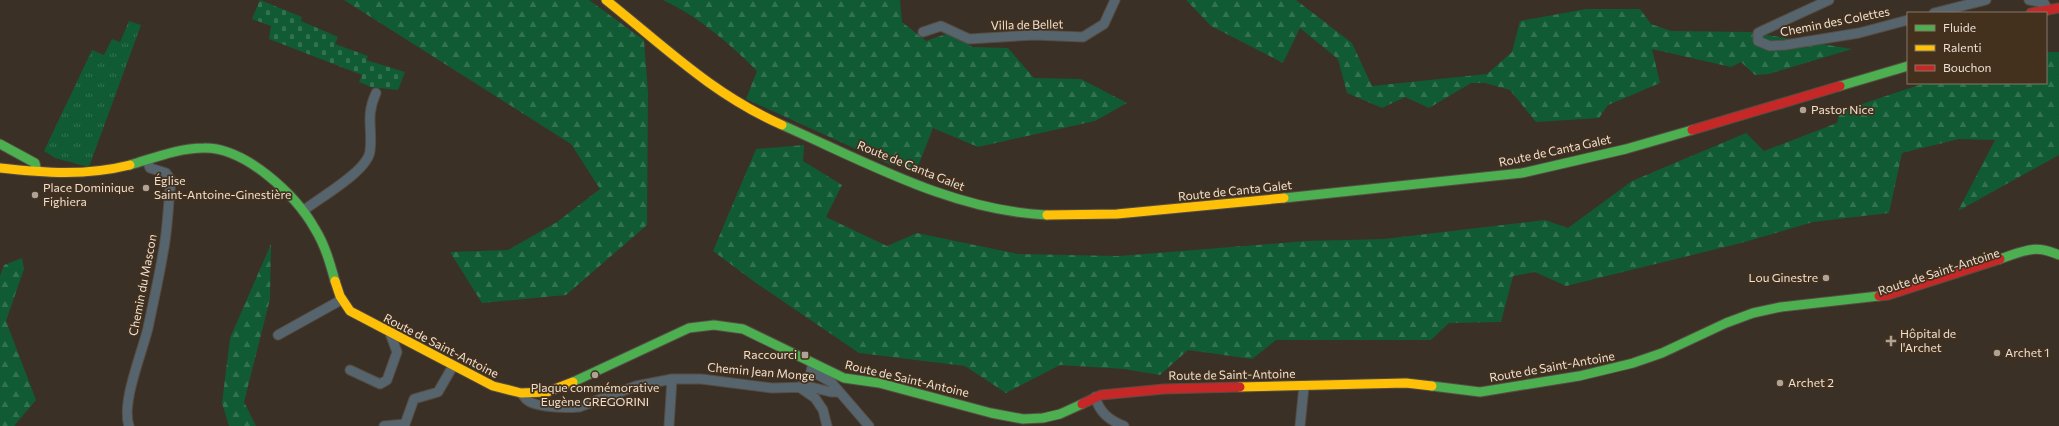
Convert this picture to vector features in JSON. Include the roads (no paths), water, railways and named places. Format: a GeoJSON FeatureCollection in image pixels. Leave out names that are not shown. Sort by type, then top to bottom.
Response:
{"type":"FeatureCollection","features":[{"type":"Feature","properties":{"kind":"street","name":"Route de Canta Galet"},"geometry":{"type":"LineString","coordinates":[[606,0],[710,85],[741,105],[932,190],[974,204],[1013,212],[1040,214],[1093,216],[1117,214],[1417,185],[1522,173],[1626,149],[1907,66]]}},
{"type":"Feature","properties":{"kind":"street","name":"Villa de Bellet"},"geometry":{"type":"LineString","coordinates":[[923,32],[941,26],[969,40],[1034,35],[1083,37],[1104,24],[1115,0]]}},
{"type":"Feature","properties":{"kind":"street","name":"Chemin des Colettes"},"geometry":{"type":"LineString","coordinates":[[1829,0],[1758,33],[1758,41],[1770,46],[1785,46],[1859,33],[1907,20]]}},
{"type":"Feature","properties":{"kind":"street"},"geometry":{"type":"LineString","coordinates":[[1938,12],[1986,0]]}},
{"type":"Feature","properties":{"kind":"street"},"geometry":{"type":"LineString","coordinates":[[2029,0],[2044,3],[2048,10]]}},
{"type":"Feature","properties":{"kind":"street"},"geometry":{"type":"LineString","coordinates":[[2037,12],[2059,8]]}},
{"type":"Feature","properties":{"kind":"street"},"geometry":{"type":"LineString","coordinates":[[303,211],[364,165],[370,150],[369,113],[376,94]]}},
{"type":"Feature","properties":{"kind":"street"},"geometry":{"type":"LineString","coordinates":[[1,144],[6,161]]}},
{"type":"Feature","properties":{"kind":"street","name":"Route de Saint-Antoine"},"geometry":{"type":"LineString","coordinates":[[6,161],[24,170],[38,172],[91,172],[198,148],[228,152],[256,167],[303,211],[321,239],[341,300],[350,311],[390,334],[493,386],[521,393],[547,392],[561,388],[689,328],[701,325],[727,326],[743,329],[755,334],[844,378],[879,383],[1014,418],[1043,418],[1064,412],[1095,397],[1109,393],[1164,389],[1406,383],[1480,392],[1588,375],[1648,359],[1726,323],[1753,313],[1781,307],[1826,303],[1838,299],[1875,306],[1910,296],[2024,257],[2038,255],[2059,262]]}},
{"type":"Feature","properties":{"kind":"street"},"geometry":{"type":"LineString","coordinates":[[6,161],[22,160],[24,170]]}},
{"type":"Feature","properties":{"kind":"street","name":"Chemin du Mascon"},"geometry":{"type":"LineString","coordinates":[[129,426],[126,418],[130,396],[147,329],[164,251],[171,180],[166,173],[150,168],[148,160]]}},
{"type":"Feature","properties":{"kind":"street"},"geometry":{"type":"LineString","coordinates":[[6,161],[35,163],[38,172]]}},
{"type":"Feature","properties":{"kind":"street","name":"Route de Saint-Antoine"},"geometry":{"type":"LineString","coordinates":[[1862,303],[2025,250],[2045,249],[2059,254]]}},
{"type":"Feature","properties":{"kind":"street"},"geometry":{"type":"LineString","coordinates":[[278,335],[341,300]]}},
{"type":"Feature","properties":{"kind":"street"},"geometry":{"type":"LineString","coordinates":[[350,370],[380,384],[387,380],[397,352],[390,334]]}},
{"type":"Feature","properties":{"kind":"street"},"geometry":{"type":"LineString","coordinates":[[813,363],[811,371],[831,382],[869,426]]}},
{"type":"Feature","properties":{"kind":"street"},"geometry":{"type":"LineString","coordinates":[[384,426],[405,424],[414,398],[438,392],[453,366]]}},
{"type":"Feature","properties":{"kind":"street"},"geometry":{"type":"LineString","coordinates":[[669,426],[672,379]]}},
{"type":"Feature","properties":{"kind":"street","name":"Chemin Jean Monge"},"geometry":{"type":"LineString","coordinates":[[521,393],[528,401],[545,406],[570,408],[579,407],[636,386],[672,379],[701,379],[772,388],[795,386],[839,392]]}},
{"type":"Feature","properties":{"kind":"street"},"geometry":{"type":"LineString","coordinates":[[795,386],[815,398],[824,410],[826,425]]}},
{"type":"Feature","properties":{"kind":"street"},"geometry":{"type":"LineString","coordinates":[[1300,426],[1304,386]]}},
{"type":"Feature","properties":{"kind":"street"},"geometry":{"type":"LineString","coordinates":[[1095,397],[1105,416],[1124,426]]}},
{"type":"Feature","properties":{"kind":"place","name":"Pastor Nice"},"geometry":{"type":"Point","coordinates":[1803,110]}},
{"type":"Feature","properties":{"kind":"place","name":"Église Saint-Antoine-Ginestière"},"geometry":{"type":"Point","coordinates":[146,188]}},
{"type":"Feature","properties":{"kind":"place","name":"Place Dominique Fighiera"},"geometry":{"type":"Point","coordinates":[35,195]}},
{"type":"Feature","properties":{"kind":"place","name":"Lou Ginestre"},"geometry":{"type":"Point","coordinates":[1826,278]}},
{"type":"Feature","properties":{"kind":"place","name":"Hôpital de l'Archet"},"geometry":{"type":"Point","coordinates":[1891,341]}},
{"type":"Feature","properties":{"kind":"place","name":"Archet 1"},"geometry":{"type":"Point","coordinates":[1997,353]}},
{"type":"Feature","properties":{"kind":"place","name":"Raccourci"},"geometry":{"type":"Point","coordinates":[805,355]}},
{"type":"Feature","properties":{"kind":"place","name":"Plaque commémorative Eugène GREGORINI"},"geometry":{"type":"Point","coordinates":[595,375]}},
{"type":"Feature","properties":{"kind":"place","name":"Archet 2"},"geometry":{"type":"Point","coordinates":[1780,383]}}]}
